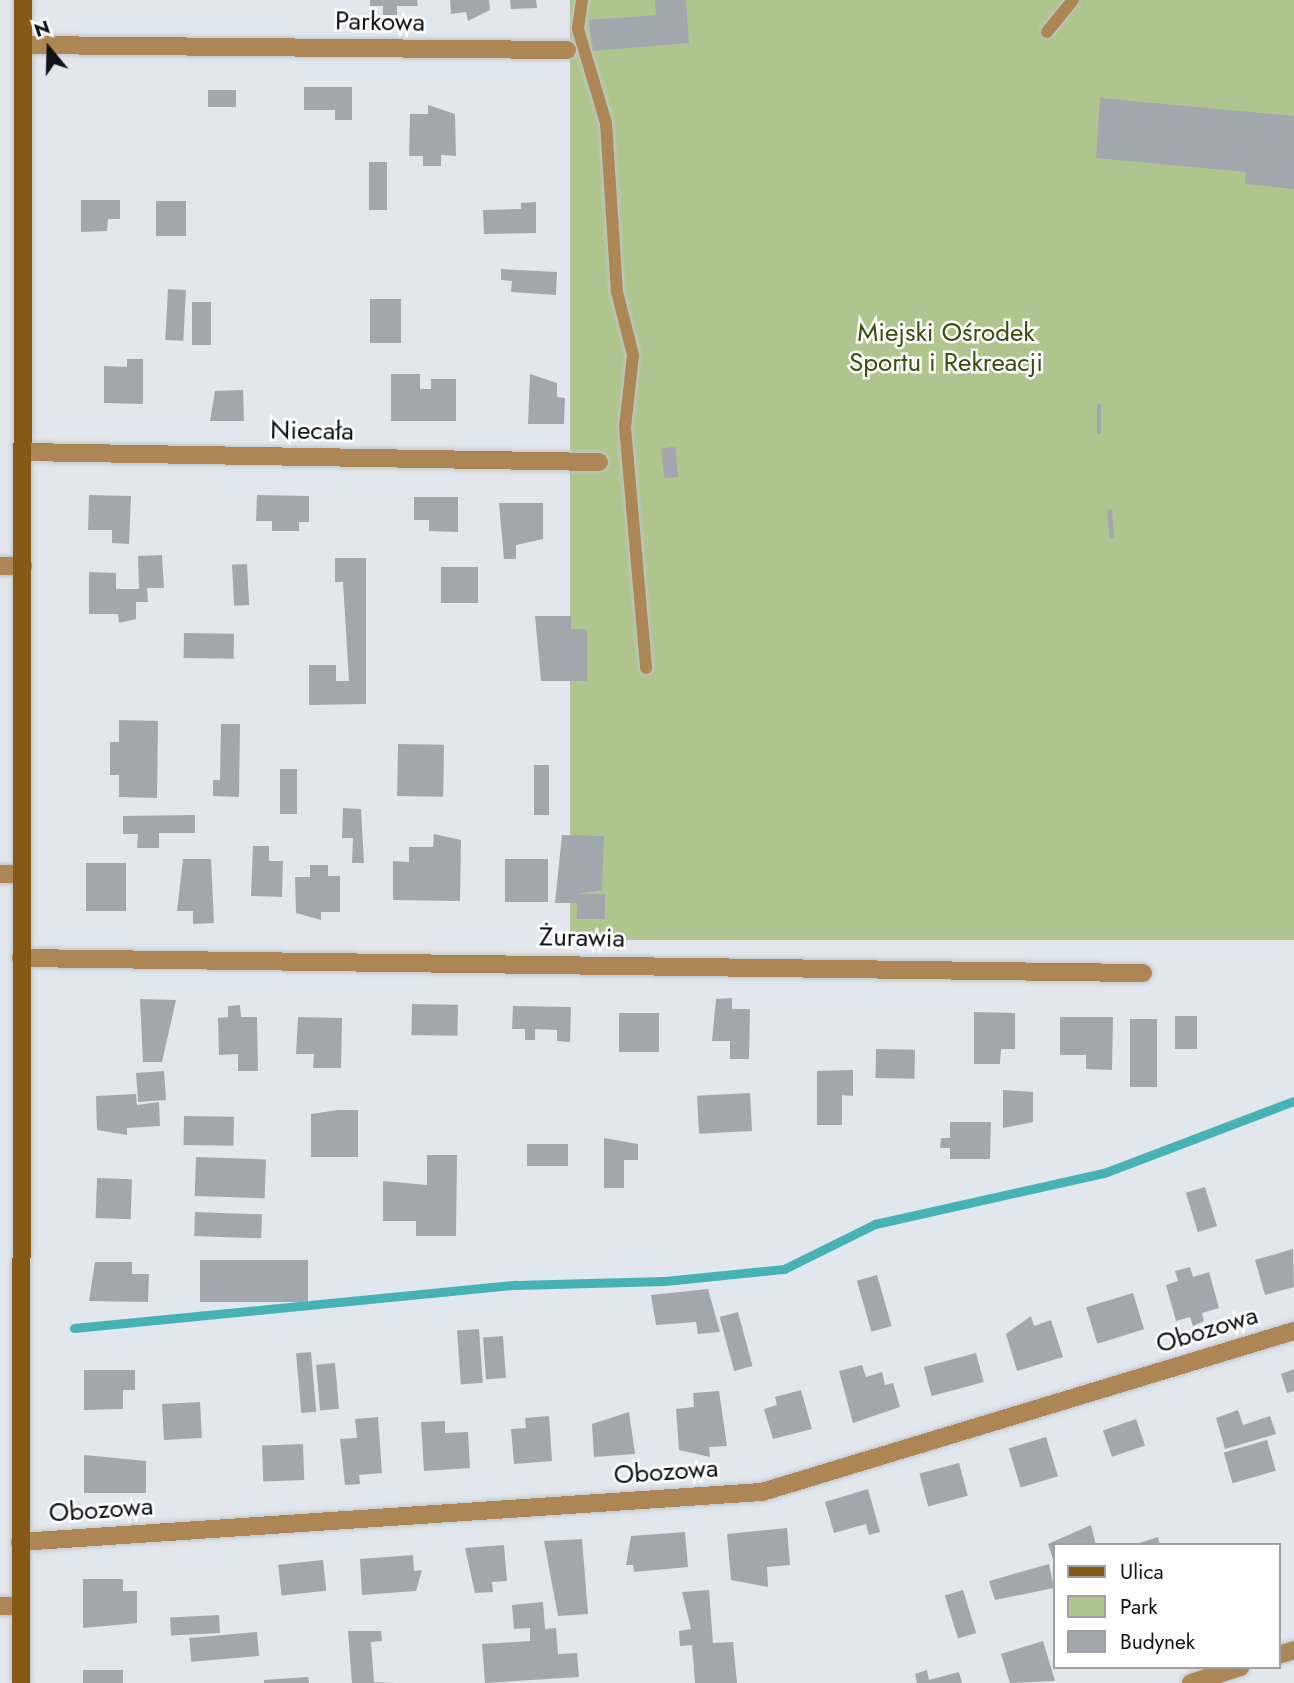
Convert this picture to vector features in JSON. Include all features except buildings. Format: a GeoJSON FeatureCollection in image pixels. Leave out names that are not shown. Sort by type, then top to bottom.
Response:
{"type":"FeatureCollection","features":[{"type":"Feature","properties":{"kind":"street"},"geometry":{"type":"LineString","coordinates":[[21,1683],[23,0]]}},
{"type":"Feature","properties":{"kind":"street","name":"Parkowa"},"geometry":{"type":"LineString","coordinates":[[24,45],[567,50]]}},
{"type":"Feature","properties":{"kind":"street","name":"Niecała"},"geometry":{"type":"LineString","coordinates":[[24,452],[599,462]]}},
{"type":"Feature","properties":{"kind":"street"},"geometry":{"type":"LineString","coordinates":[[0,566],[23,566]]}},
{"type":"Feature","properties":{"kind":"street"},"geometry":{"type":"LineString","coordinates":[[0,874],[22,874]]}},
{"type":"Feature","properties":{"kind":"street","name":"Żurawia"},"geometry":{"type":"LineString","coordinates":[[21,958],[1143,973]]}},
{"type":"Feature","properties":{"kind":"street","name":"Obozowa"},"geometry":{"type":"LineString","coordinates":[[20,1542],[762,1492],[1294,1331]]}},
{"type":"Feature","properties":{"kind":"street"},"geometry":{"type":"LineString","coordinates":[[0,1606],[20,1606]]}},
{"type":"Feature","properties":{"kind":"street"},"geometry":{"type":"LineString","coordinates":[[1191,1683],[1234,1669]]}},
{"type":"Feature","properties":{"kind":"lane"},"geometry":{"type":"LineString","coordinates":[[582,0],[578,29],[606,122],[617,292],[633,355],[625,427],[646,668]]}},
{"type":"Feature","properties":{"kind":"lane"},"geometry":{"type":"LineString","coordinates":[[1047,32],[1073,0]]}},
{"type":"Feature","properties":{"kind":"green space","name":"Miejski Ośrodek Sportu i Rekreacji"},"geometry":{"type":"Polygon","coordinates":[[[570,0],[1294,0],[1294,940],[570,940],[570,0]]]}},
{"type":"Feature","properties":{"kind":"waterway"},"geometry":{"type":"LineString","coordinates":[[74,1328],[516,1285],[665,1281],[784,1269],[875,1224],[1104,1173],[1294,1101]]}}]}
